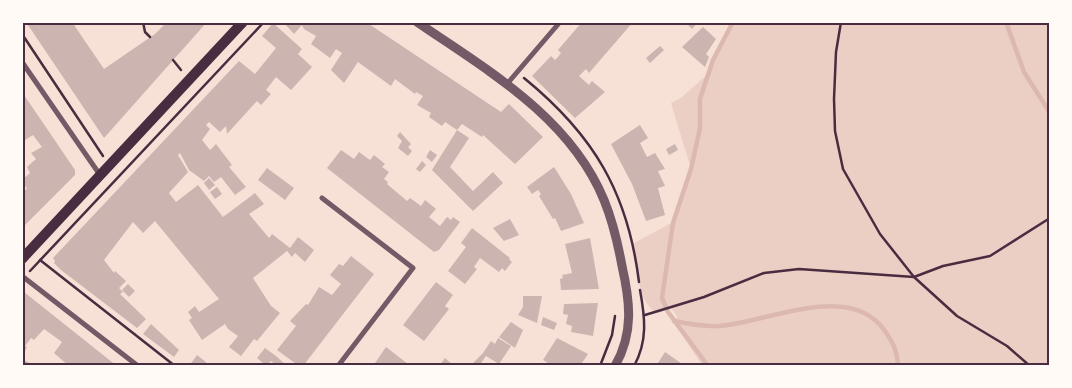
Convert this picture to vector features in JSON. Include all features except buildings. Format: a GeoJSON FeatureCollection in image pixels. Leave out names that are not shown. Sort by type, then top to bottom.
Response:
{"type":"FeatureCollection","features":[{"type":"Feature","properties":{"kind":"main road"},"geometry":{"type":"LineString","coordinates":[[26,256],[243,22]]}},
{"type":"Feature","properties":{"kind":"street"},"geometry":{"type":"LineString","coordinates":[[416,22],[522,95],[568,142],[587,168],[604,199],[614,228],[629,303],[627,339],[615,366]]}},
{"type":"Feature","properties":{"kind":"street"},"geometry":{"type":"LineString","coordinates":[[507,84],[560,22]]}},
{"type":"Feature","properties":{"kind":"street"},"geometry":{"type":"LineString","coordinates":[[22,62],[100,176]]}},
{"type":"Feature","properties":{"kind":"street"},"geometry":{"type":"LineString","coordinates":[[322,198],[413,268],[338,366]]}},
{"type":"Feature","properties":{"kind":"street"},"geometry":{"type":"LineString","coordinates":[[24,277],[138,366]]}},
{"type":"Feature","properties":{"kind":"path"},"geometry":{"type":"LineString","coordinates":[[143,22],[145,32],[150,37]]}},
{"type":"Feature","properties":{"kind":"path"},"geometry":{"type":"LineString","coordinates":[[24,277],[264,22]]}},
{"type":"Feature","properties":{"kind":"path"},"geometry":{"type":"LineString","coordinates":[[841,22],[836,52],[834,98],[835,131],[843,169],[880,234],[914,277],[957,316],[1007,346],[1030,366]]}},
{"type":"Feature","properties":{"kind":"path"},"geometry":{"type":"LineString","coordinates":[[22,34],[110,165]]}},
{"type":"Feature","properties":{"kind":"path"},"geometry":{"type":"LineString","coordinates":[[644,315],[704,297],[764,273],[799,269],[914,277],[943,266],[990,256],[1050,218]]}},
{"type":"Feature","properties":{"kind":"path"},"geometry":{"type":"LineString","coordinates":[[26,256],[40,260],[175,366]]}},
{"type":"Feature","properties":{"kind":"path"},"geometry":{"type":"LineString","coordinates":[[600,366],[612,336],[616,310]]}},
{"type":"Feature","properties":{"kind":"shaded area"},"geometry":{"type":"Polygon","coordinates":[[[733,23],[1049,23],[1049,365],[702,365],[675,325],[677,316],[671,308],[658,313],[645,301],[637,272],[634,243],[673,222],[691,169],[671,103],[681,98],[709,73],[713,60],[733,23]]]}},
{"type":"Feature","properties":{"kind":"waterway"},"geometry":{"type":"LineString","coordinates":[[708,366],[668,312],[662,298],[673,223],[691,169],[700,128],[700,99],[713,60],[733,22]]}},
{"type":"Feature","properties":{"kind":"waterway"},"geometry":{"type":"LineString","coordinates":[[1006,22],[1024,72],[1050,113]]}},
{"type":"Feature","properties":{"kind":"waterway"},"geometry":{"type":"LineString","coordinates":[[674,321],[702,326],[719,326],[806,308],[829,306],[851,308],[870,316],[885,331],[897,355],[898,366]]}}]}
